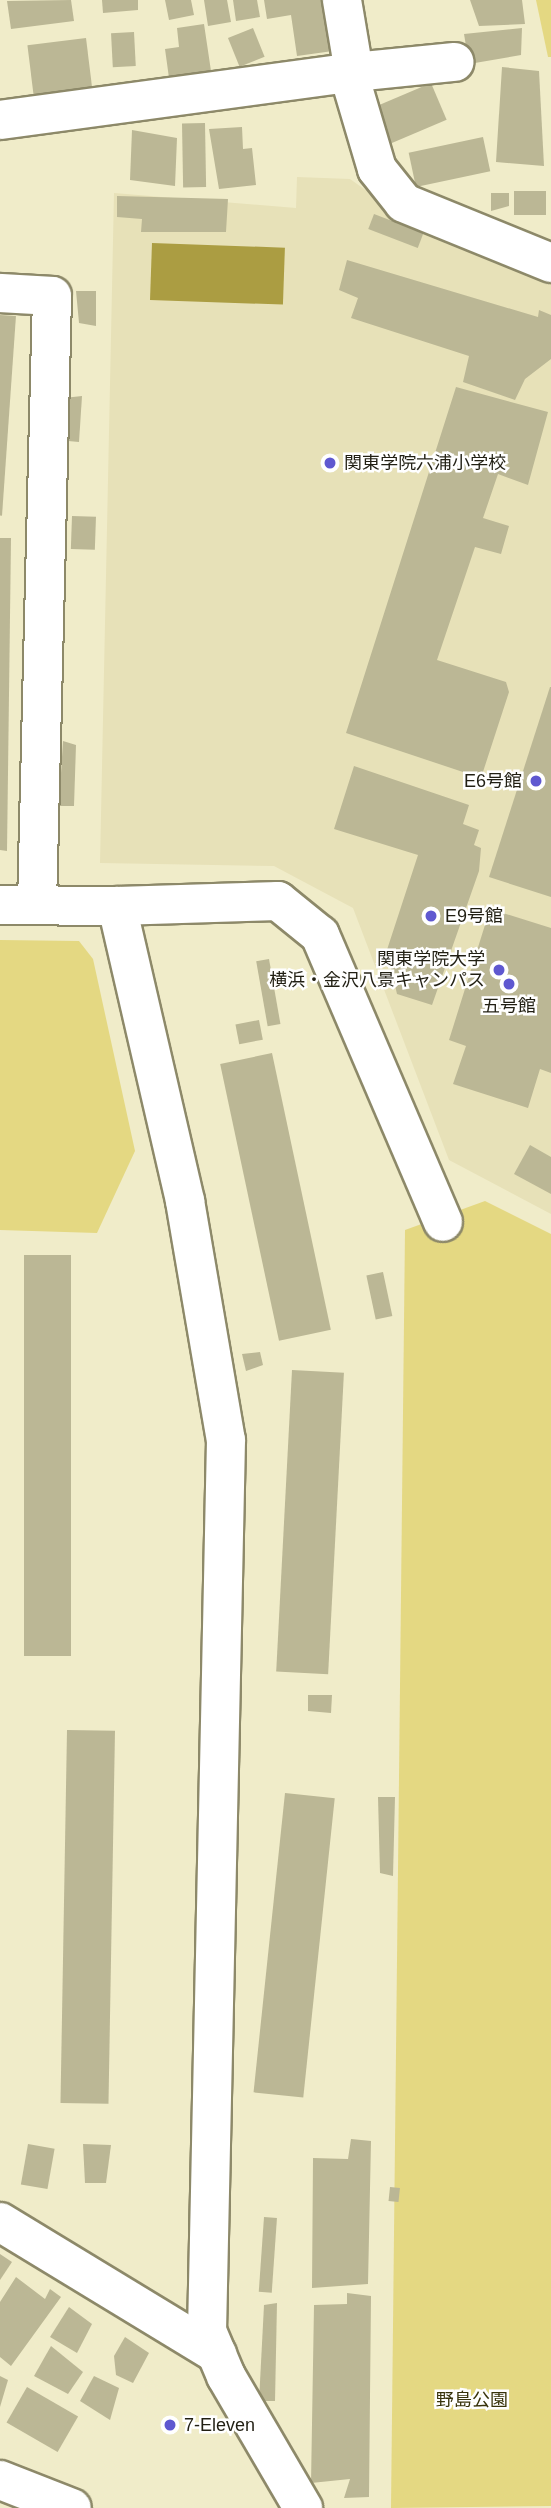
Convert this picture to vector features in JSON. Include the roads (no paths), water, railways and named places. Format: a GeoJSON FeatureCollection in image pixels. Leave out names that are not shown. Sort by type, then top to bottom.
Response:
{"type":"FeatureCollection","features":[{"type":"Feature","properties":{"kind":"street"},"geometry":{"type":"LineString","coordinates":[[342,0],[351,72],[377,169],[404,204],[551,263]]}},
{"type":"Feature","properties":{"kind":"street"},"geometry":{"type":"LineString","coordinates":[[0,120],[351,72],[455,62]]}},
{"type":"Feature","properties":{"kind":"street"},"geometry":{"type":"LineString","coordinates":[[0,293],[52,296],[37,905]]}},
{"type":"Feature","properties":{"kind":"street"},"geometry":{"type":"LineString","coordinates":[[0,905],[117,906],[278,901],[320,935],[443,1222]]}},
{"type":"Feature","properties":{"kind":"street"},"geometry":{"type":"LineString","coordinates":[[117,906],[185,1201],[226,1440],[207,2331],[217,2354],[303,2508]]}},
{"type":"Feature","properties":{"kind":"street"},"geometry":{"type":"LineString","coordinates":[[0,2222],[217,2354]]}},
{"type":"Feature","properties":{"kind":"street"},"geometry":{"type":"LineString","coordinates":[[0,2480],[72,2508]]}},
{"type":"Feature","properties":{"kind":"place","name":"関東学院六浦小学校"},"geometry":{"type":"Point","coordinates":[330,463]}},
{"type":"Feature","properties":{"kind":"place","name":"E6号館"},"geometry":{"type":"Point","coordinates":[536,781]}},
{"type":"Feature","properties":{"kind":"place","name":"E9号館"},"geometry":{"type":"Point","coordinates":[431,916]}},
{"type":"Feature","properties":{"kind":"place","name":"関東学院大学 横浜・金沢八景キャンパス"},"geometry":{"type":"Point","coordinates":[499,970]}},
{"type":"Feature","properties":{"kind":"place","name":"五号館"},"geometry":{"type":"Point","coordinates":[509,984]}},
{"type":"Feature","properties":{"kind":"place","name":"7-Eleven"},"geometry":{"type":"Point","coordinates":[170,2425]}},
{"type":"Feature","properties":{"kind":"park label","name":"野島公園"},"geometry":{"type":"Point","coordinates":[472,2400]}}]}
